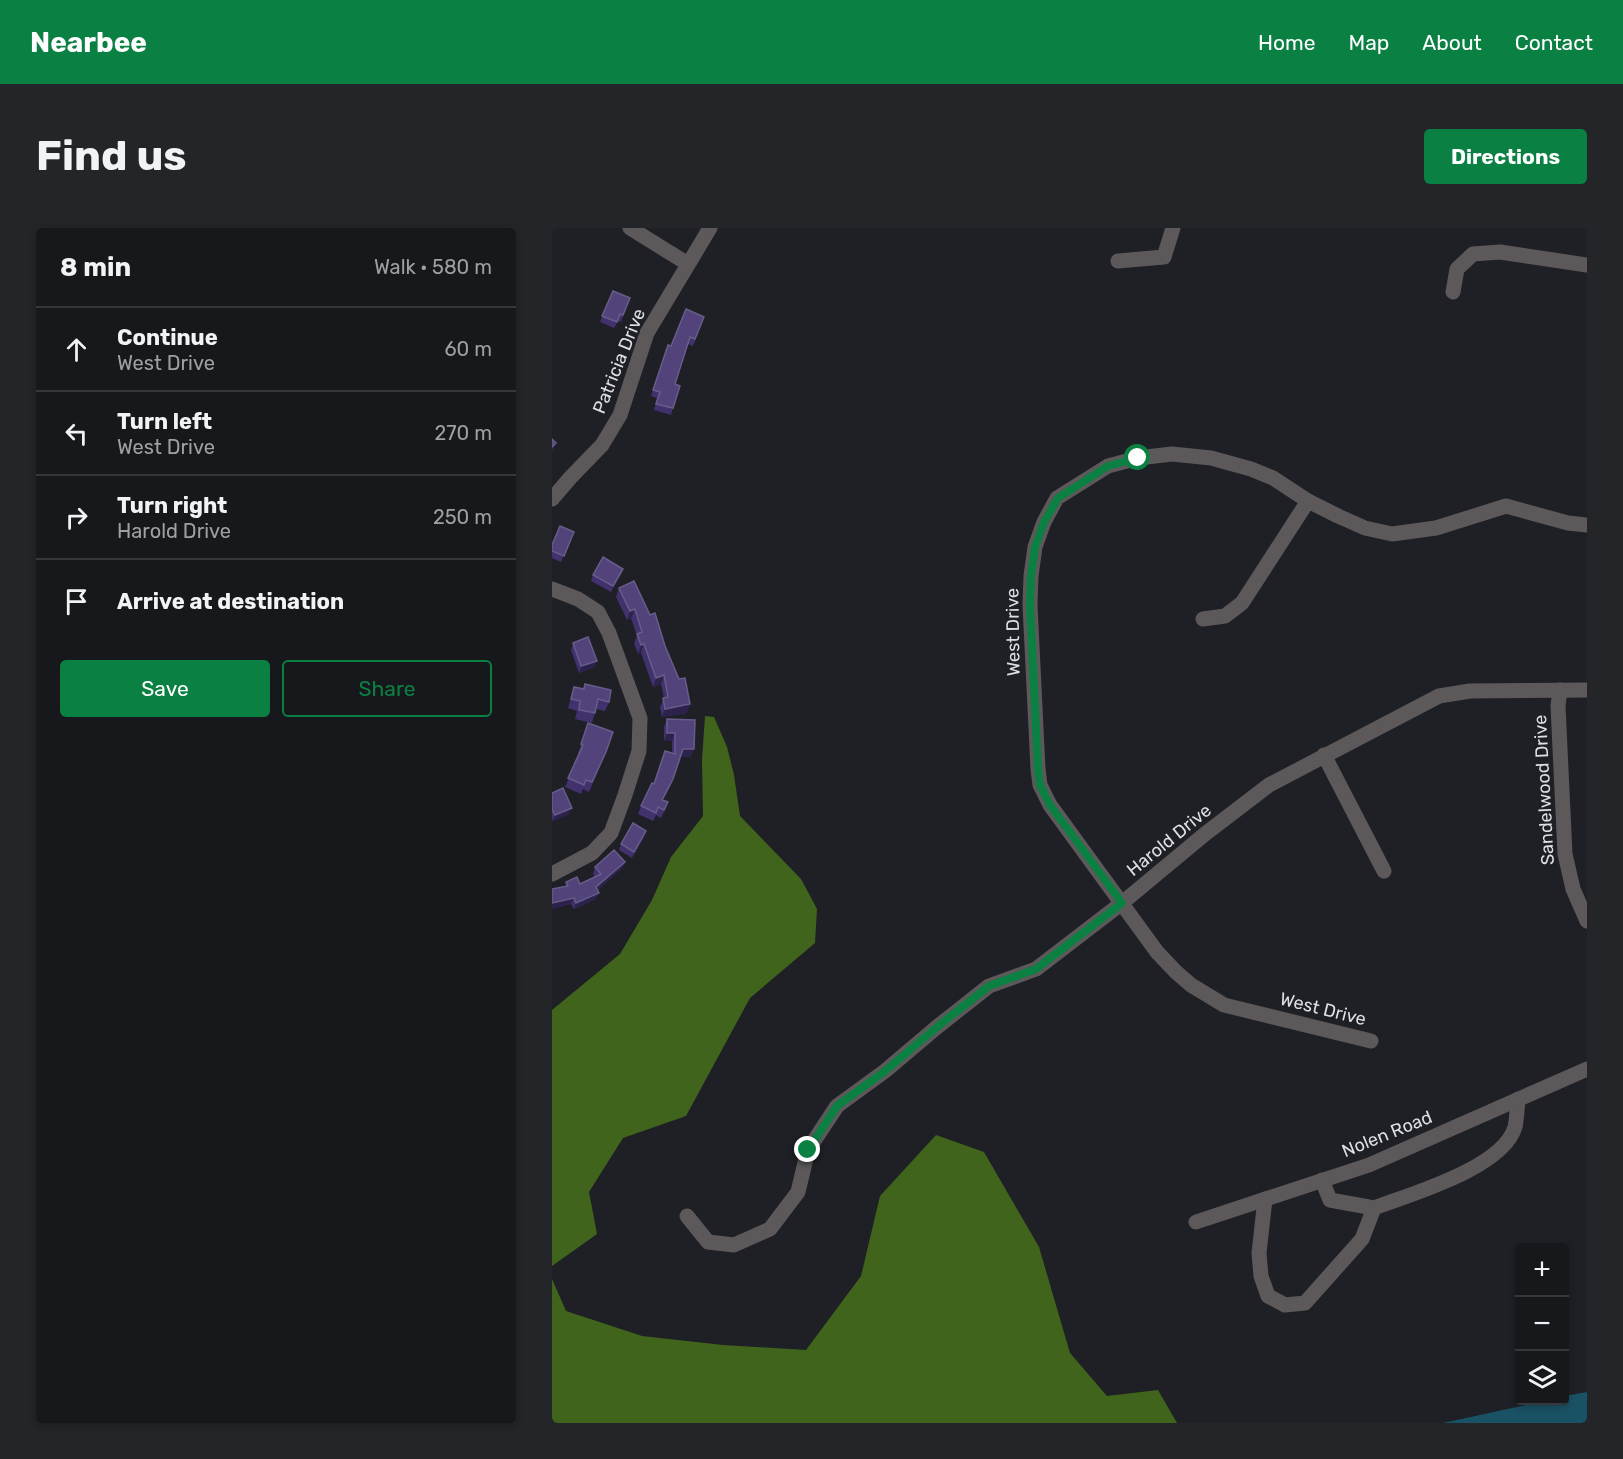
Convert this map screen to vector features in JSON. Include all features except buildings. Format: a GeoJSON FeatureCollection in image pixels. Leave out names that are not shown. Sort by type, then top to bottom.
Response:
{"type":"FeatureCollection","features":[{"type":"Feature","properties":{"kind":"street"},"geometry":{"type":"LineString","coordinates":[[630,228],[688,264]]}},
{"type":"Feature","properties":{"kind":"street","name":"Patricia Drive"},"geometry":{"type":"LineString","coordinates":[[552,499],[603,446],[620,414],[647,333],[710,228]]}},
{"type":"Feature","properties":{"kind":"street"},"geometry":{"type":"LineString","coordinates":[[1118,261],[1164,257],[1173,228]]}},
{"type":"Feature","properties":{"kind":"street"},"geometry":{"type":"LineString","coordinates":[[1453,292],[1457,269],[1473,254],[1500,252],[1587,265]]}},
{"type":"Feature","properties":{"kind":"street","name":"West Drive"},"geometry":{"type":"LineString","coordinates":[[1371,1041],[1224,1005],[1191,985],[1157,952],[1050,805],[1040,785],[1038,769],[1030,605],[1035,547],[1044,522],[1058,498],[1108,466],[1138,458],[1172,454],[1211,458],[1251,469],[1273,478],[1308,501],[1365,528],[1392,534],[1436,528],[1506,506],[1568,523],[1587,525]]}},
{"type":"Feature","properties":{"kind":"street"},"geometry":{"type":"LineString","coordinates":[[1203,619],[1225,616],[1242,603],[1308,501]]}},
{"type":"Feature","properties":{"kind":"street"},"geometry":{"type":"LineString","coordinates":[[552,589],[578,599],[598,612],[609,633],[640,718],[639,751],[611,833],[592,853],[552,874]]}},
{"type":"Feature","properties":{"kind":"street","name":"Sandelwood Drive"},"geometry":{"type":"LineString","coordinates":[[1560,690],[1558,706],[1565,854],[1573,889],[1587,921]]}},
{"type":"Feature","properties":{"kind":"street","name":"Harold Drive"},"geometry":{"type":"LineString","coordinates":[[687,1216],[708,1242],[734,1245],[770,1229],[798,1192],[808,1150],[837,1106],[885,1071],[989,986],[1036,969],[1269,785],[1439,696],[1470,691],[1587,690]]}},
{"type":"Feature","properties":{"kind":"street"},"geometry":{"type":"LineString","coordinates":[[1324,755],[1384,871]]}},
{"type":"Feature","properties":{"kind":"street","name":"Nolen Road"},"geometry":{"type":"LineString","coordinates":[[1196,1222],[1369,1165],[1587,1069]]}},
{"type":"Feature","properties":{"kind":"street"},"geometry":{"type":"LineString","coordinates":[[1322,1180],[1330,1200],[1374,1208],[1448,1180],[1485,1162],[1502,1148],[1515,1128],[1518,1099]]}},
{"type":"Feature","properties":{"kind":"street"},"geometry":{"type":"LineString","coordinates":[[1265,1199],[1259,1253],[1261,1276],[1268,1296],[1285,1305],[1305,1303],[1362,1239],[1374,1208]]}},
{"type":"Feature","properties":{"kind":"green space"},"geometry":{"type":"Polygon","coordinates":[[[705,716],[714,717],[727,747],[740,816],[801,879],[817,909],[815,943],[750,998],[686,1116],[623,1138],[589,1192],[597,1234],[552,1266],[552,1010],[620,954],[652,900],[671,857],[703,816],[702,760],[705,716]]]}},
{"type":"Feature","properties":{"kind":"green space"},"geometry":{"type":"Polygon","coordinates":[[[936,1135],[984,1152],[1039,1247],[1070,1353],[1107,1396],[1158,1390],[1177,1423],[552,1423],[552,1279],[566,1311],[642,1336],[723,1345],[806,1350],[861,1276],[880,1196],[936,1135]]]}},
{"type":"Feature","properties":{"kind":"water"},"geometry":{"type":"Polygon","coordinates":[[[1587,1392],[1587,1423],[1443,1423],[1526,1405],[1569,1405],[1569,1395],[1587,1392]]]}},
{"type":"Feature","properties":{"kind":"route"},"geometry":{"type":"LineString","coordinates":[[808,1150],[837,1106],[885,1071],[989,986],[1036,969],[1122,903],[1050,805],[1040,785],[1030,605],[1031,576],[1035,547],[1044,522],[1058,498],[1108,466],[1138,458]]}}]}
